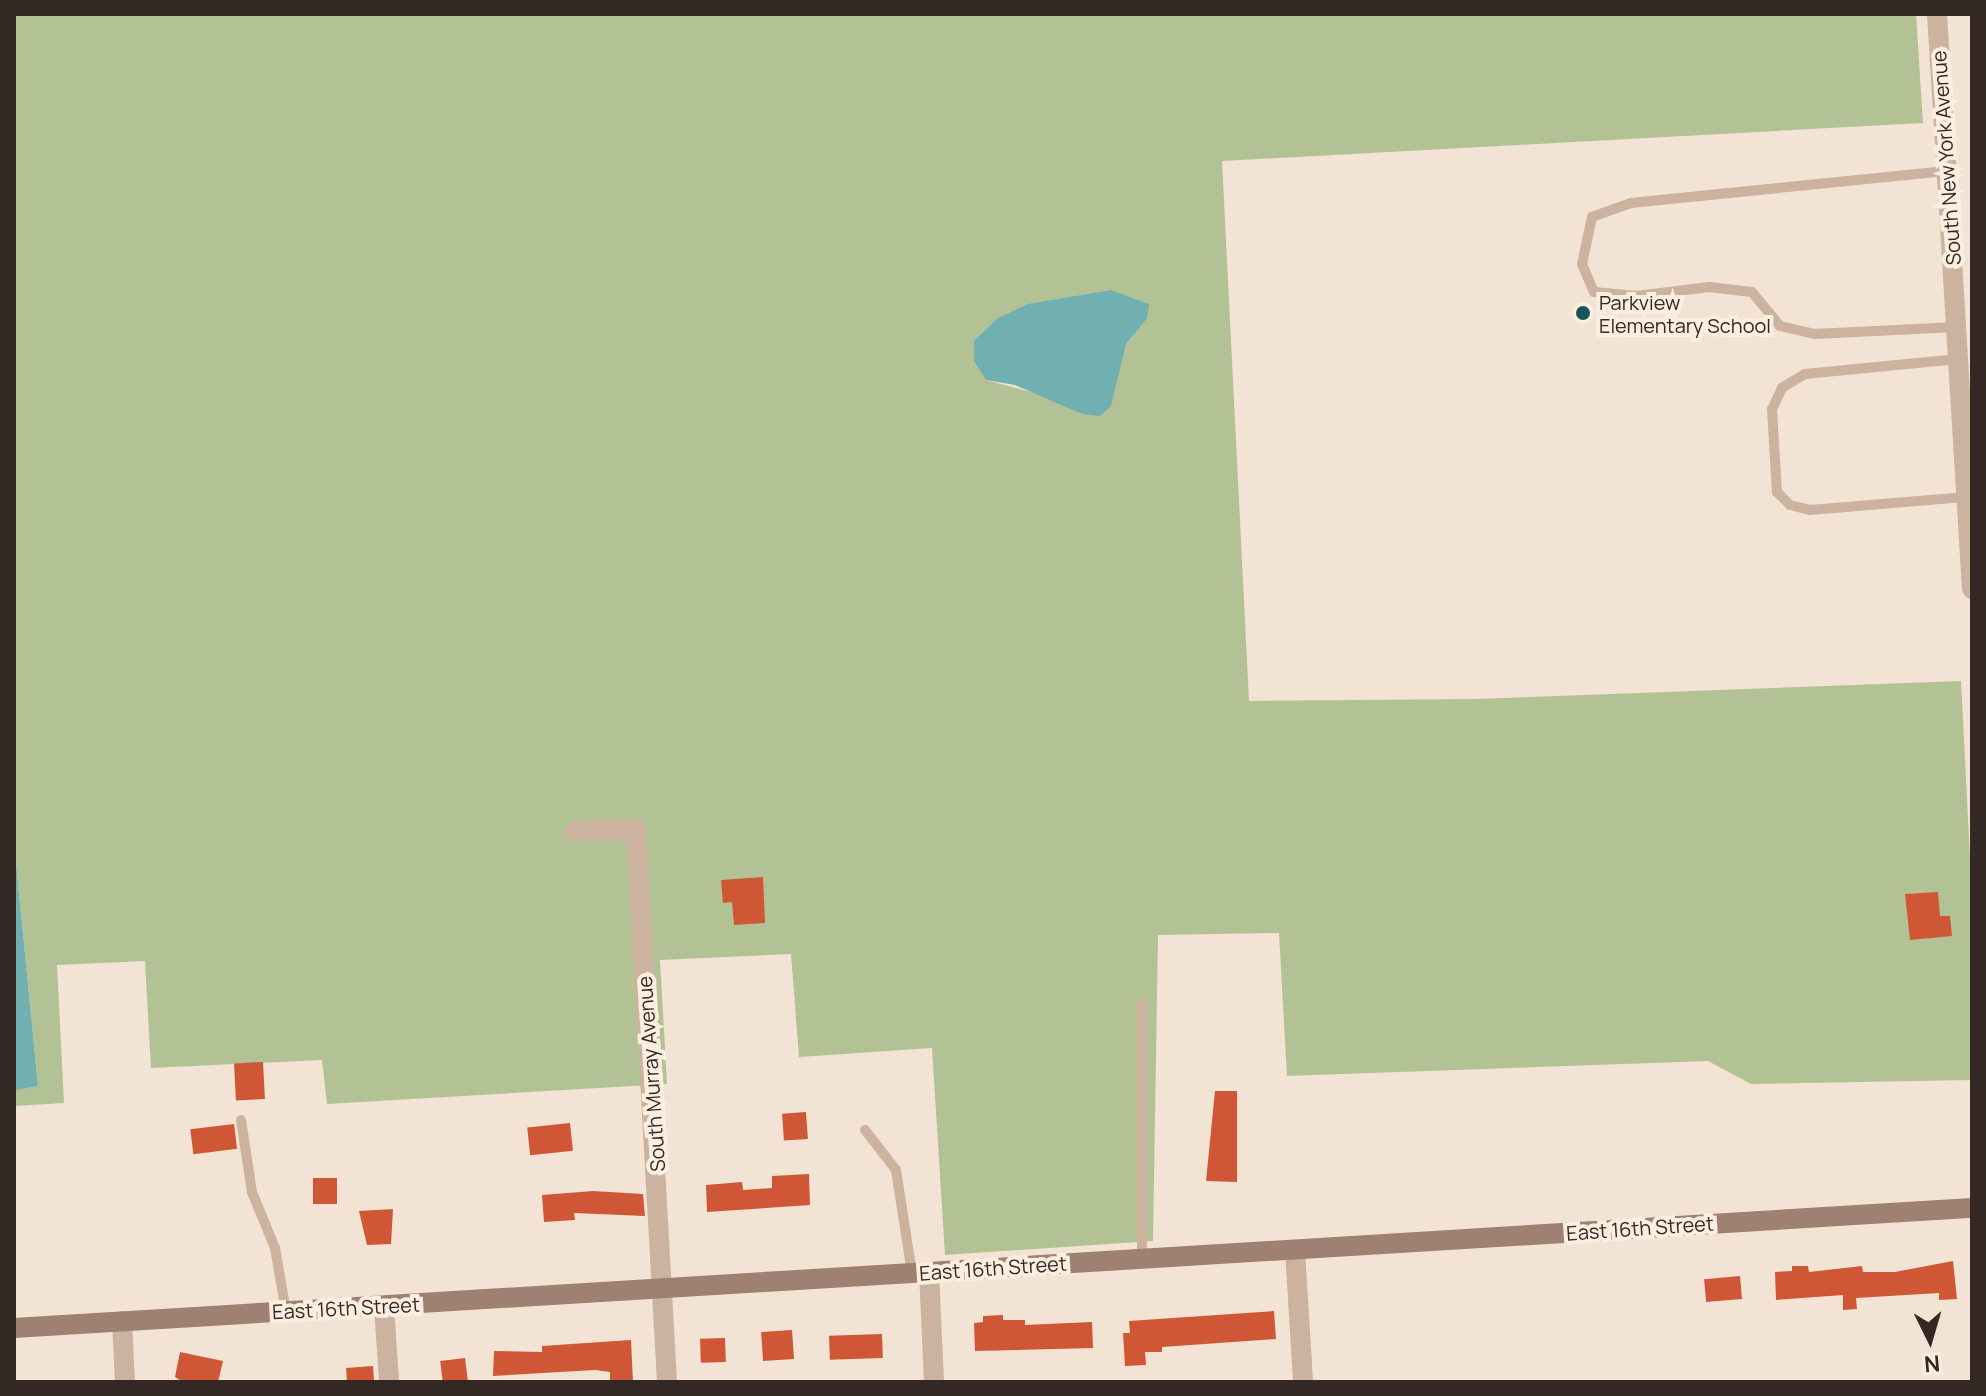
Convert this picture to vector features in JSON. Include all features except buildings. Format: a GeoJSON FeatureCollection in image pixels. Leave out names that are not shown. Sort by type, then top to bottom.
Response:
{"type":"FeatureCollection","features":[{"type":"Feature","properties":{"kind":"street","name":"South New York Avenue"},"geometry":{"type":"LineString","coordinates":[[1937,14],[1972,589]]}},
{"type":"Feature","properties":{"kind":"street","name":"South Murray Avenue"},"geometry":{"type":"LineString","coordinates":[[574,831],[636,829],[667,1382]]}},
{"type":"Feature","properties":{"kind":"street","name":"East 16th Street"},"geometry":{"type":"LineString","coordinates":[[14,1328],[1972,1208]]}},
{"type":"Feature","properties":{"kind":"street"},"geometry":{"type":"LineString","coordinates":[[1295,1250],[1303,1382]]}},
{"type":"Feature","properties":{"kind":"street"},"geometry":{"type":"LineString","coordinates":[[920,1273],[934,1382]]}},
{"type":"Feature","properties":{"kind":"street"},"geometry":{"type":"LineString","coordinates":[[384,1306],[389,1382]]}},
{"type":"Feature","properties":{"kind":"street"},"geometry":{"type":"LineString","coordinates":[[122,1321],[125,1382]]}},
{"type":"Feature","properties":{"kind":"lane"},"geometry":{"type":"LineString","coordinates":[[1946,171],[1631,203],[1592,217],[1582,264],[1594,292],[1636,296],[1709,287],[1752,292],[1780,326],[1814,334],[1956,327]]}},
{"type":"Feature","properties":{"kind":"lane"},"geometry":{"type":"LineString","coordinates":[[1958,359],[1805,374],[1782,388],[1772,409],[1777,492],[1790,505],[1810,510],[1966,497]]}},
{"type":"Feature","properties":{"kind":"lane"},"geometry":{"type":"LineString","coordinates":[[1142,1003],[1142,1259]]}},
{"type":"Feature","properties":{"kind":"lane"},"geometry":{"type":"LineString","coordinates":[[241,1120],[252,1192],[275,1248],[286,1312]]}},
{"type":"Feature","properties":{"kind":"lane"},"geometry":{"type":"LineString","coordinates":[[865,1130],[896,1170],[920,1273]]}},
{"type":"Feature","properties":{"kind":"green space"},"geometry":{"type":"Polygon","coordinates":[[[14,14],[1916,14],[1923,123],[1222,161],[1249,701],[1476,699],[1961,681],[1972,897],[1972,1080],[1751,1084],[1708,1061],[1287,1076],[1279,933],[1158,935],[1153,1241],[945,1255],[932,1048],[799,1057],[791,954],[660,960],[667,1084],[327,1104],[322,1060],[151,1068],[145,961],[57,965],[64,1103],[14,1106],[14,1090],[38,1086],[14,842],[14,14]],[[1147,319],[986,380],[1050,397],[1082,414],[1117,373],[1126,344],[1147,319]]]}},
{"type":"Feature","properties":{"kind":"water"},"geometry":{"type":"Polygon","coordinates":[[[1111,290],[1149,304],[1147,319],[1126,344],[1111,406],[1100,416],[1082,414],[1015,385],[986,380],[974,361],[974,341],[998,318],[1028,304],[1111,290]]]}},
{"type":"Feature","properties":{"kind":"water"},"geometry":{"type":"Polygon","coordinates":[[[14,842],[38,1086],[16,1090],[14,1090],[14,842]]]}},
{"type":"Feature","properties":{"kind":"place","name":"Parkview Elementary School"},"geometry":{"type":"Point","coordinates":[1583,313]}}]}
